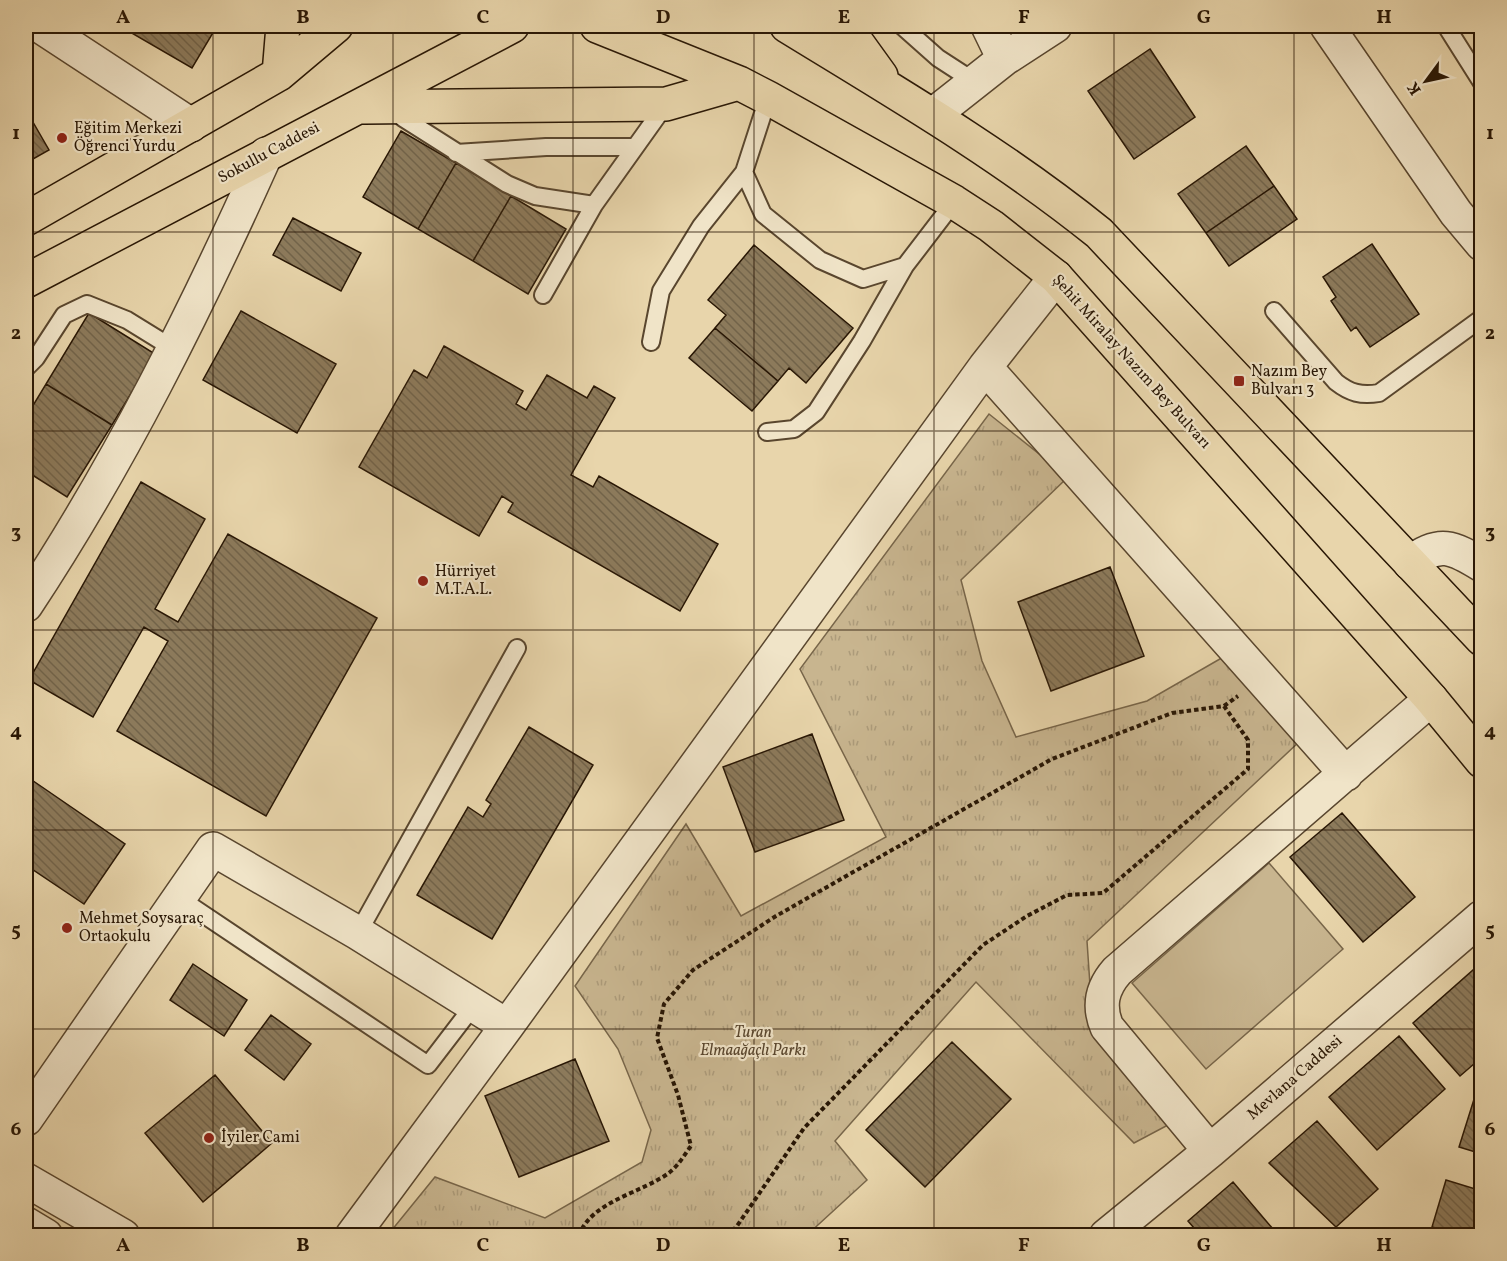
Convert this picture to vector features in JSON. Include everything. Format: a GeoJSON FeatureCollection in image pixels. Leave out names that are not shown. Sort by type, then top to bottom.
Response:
{"type":"FeatureCollection","features":[{"type":"Feature","properties":{"kind":"main road"},"geometry":{"type":"LineString","coordinates":[[279,74],[283,26]]}},
{"type":"Feature","properties":{"kind":"main road"},"geometry":{"type":"LineString","coordinates":[[26,219],[279,74],[336,26]]}},
{"type":"Feature","properties":{"kind":"main road","name":"Sokullu Caddesi"},"geometry":{"type":"LineString","coordinates":[[26,281],[512,26]]}},
{"type":"Feature","properties":{"kind":"main road","name":"Şehit Miralay Nazım Bey Bulvarı"},"geometry":{"type":"LineString","coordinates":[[597,26],[739,83],[768,98],[954,202],[991,226],[1056,277],[1431,699],[1482,760]]}},
{"type":"Feature","properties":{"kind":"main road"},"geometry":{"type":"LineString","coordinates":[[787,26],[933,115],[1057,199],[1098,233],[1482,639]]}},
{"type":"Feature","properties":{"kind":"main road"},"geometry":{"type":"LineString","coordinates":[[845,26],[891,90]]}},
{"type":"Feature","properties":{"kind":"main road"},"geometry":{"type":"LineString","coordinates":[[356,107],[666,104],[739,83]]}},
{"type":"Feature","properties":{"kind":"street"},"geometry":{"type":"LineString","coordinates":[[39,26],[191,124]]}},
{"type":"Feature","properties":{"kind":"street"},"geometry":{"type":"LineString","coordinates":[[988,26],[1004,59]]}},
{"type":"Feature","properties":{"kind":"street"},"geometry":{"type":"LineString","coordinates":[[933,115],[1004,59],[1055,26]]}},
{"type":"Feature","properties":{"kind":"street"},"geometry":{"type":"LineString","coordinates":[[1327,26],[1469,207],[1482,244]]}},
{"type":"Feature","properties":{"kind":"street"},"geometry":{"type":"LineString","coordinates":[[26,605],[123,444],[174,349],[222,252],[266,154]]}},
{"type":"Feature","properties":{"kind":"street"},"geometry":{"type":"LineString","coordinates":[[352,1236],[986,367],[1056,277]]}},
{"type":"Feature","properties":{"kind":"street"},"geometry":{"type":"LineString","coordinates":[[986,367],[1346,774]]}},
{"type":"Feature","properties":{"kind":"street"},"geometry":{"type":"LineString","coordinates":[[1410,563],[1429,551],[1449,549],[1458,550],[1482,565]]}},
{"type":"Feature","properties":{"kind":"street"},"geometry":{"type":"LineString","coordinates":[[1210,1151],[1107,1027],[1102,1011],[1104,990],[1117,971],[1431,699]]}},
{"type":"Feature","properties":{"kind":"street"},"geometry":{"type":"LineString","coordinates":[[26,1119],[213,849],[358,933],[507,1026]]}},
{"type":"Feature","properties":{"kind":"street","name":"Mevlana Caddesi"},"geometry":{"type":"LineString","coordinates":[[1106,1236],[1210,1151],[1482,917]]}},
{"type":"Feature","properties":{"kind":"street"},"geometry":{"type":"LineString","coordinates":[[26,1180],[123,1236]]}},
{"type":"Feature","properties":{"kind":"street"},"geometry":{"type":"LineString","coordinates":[[26,1224],[46,1236]]}},
{"type":"Feature","properties":{"kind":"lane"},"geometry":{"type":"LineString","coordinates":[[902,26],[938,58],[975,82]]}},
{"type":"Feature","properties":{"kind":"lane"},"geometry":{"type":"LineString","coordinates":[[1446,26],[1482,83]]}},
{"type":"Feature","properties":{"kind":"lane"},"geometry":{"type":"LineString","coordinates":[[651,342],[662,291],[701,226],[744,172],[768,98]]}},
{"type":"Feature","properties":{"kind":"lane"},"geometry":{"type":"LineString","coordinates":[[543,296],[594,205],[633,147],[666,104]]}},
{"type":"Feature","properties":{"kind":"lane"},"geometry":{"type":"LineString","coordinates":[[396,106],[403,118],[507,184],[535,196],[594,205]]}},
{"type":"Feature","properties":{"kind":"lane"},"geometry":{"type":"LineString","coordinates":[[456,153],[546,147],[633,147]]}},
{"type":"Feature","properties":{"kind":"lane"},"geometry":{"type":"LineString","coordinates":[[744,172],[763,214],[820,260],[863,279],[905,266]]}},
{"type":"Feature","properties":{"kind":"lane"},"geometry":{"type":"LineString","coordinates":[[767,432],[794,429],[816,412],[862,341],[905,266],[954,202]]}},
{"type":"Feature","properties":{"kind":"lane"},"geometry":{"type":"LineString","coordinates":[[26,368],[36,358],[64,315],[87,304],[128,320],[174,349]]}},
{"type":"Feature","properties":{"kind":"lane"},"geometry":{"type":"LineString","coordinates":[[1274,310],[1336,382],[1356,394],[1367,395],[1379,393],[1482,318]]}},
{"type":"Feature","properties":{"kind":"lane"},"geometry":{"type":"LineString","coordinates":[[358,933],[517,648]]}},
{"type":"Feature","properties":{"kind":"lane"},"geometry":{"type":"LineString","coordinates":[[179,898],[428,1065],[474,1005]]}},
{"type":"Feature","properties":{"kind":"path"},"geometry":{"type":"LineString","coordinates":[[579,1236],[580,1230],[599,1209],[671,1172],[691,1146],[678,1095],[657,1038],[664,1004],[693,970],[776,916],[1052,759],[1172,712],[1224,706],[1248,740],[1248,769],[1103,893],[1067,895],[1027,916],[983,945],[804,1128],[737,1226],[727,1236]]}},
{"type":"Feature","properties":{"kind":"green space","name":"Turan Elmaağaçlı Parkı"},"geometry":{"type":"Polygon","coordinates":[[[989,414],[1068,477],[961,580],[982,661],[1016,737],[1147,701],[1232,652],[1317,725],[1087,941],[1091,1000],[1185,1116],[1134,1143],[976,982],[835,1141],[867,1180],[807,1235],[387,1236],[435,1177],[545,1218],[642,1162],[651,1130],[618,1049],[575,986],[686,824],[741,916],[886,837],[800,669],[989,414]]]}},
{"type":"Feature","properties":{"kind":"green space"},"geometry":{"type":"Polygon","coordinates":[[[1269,863],[1343,949],[1206,1069],[1132,983],[1269,863]]]}},
{"type":"Feature","properties":{"kind":"building"},"geometry":{"type":"Polygon","coordinates":[[[124,26],[217,26],[192,68],[123,28],[124,26]]]}},
{"type":"Feature","properties":{"kind":"building"},"geometry":{"type":"Polygon","coordinates":[[[1150,49],[1195,117],[1134,159],[1088,91],[1150,49]]]}},
{"type":"Feature","properties":{"kind":"building"},"geometry":{"type":"Polygon","coordinates":[[[26,110],[49,150],[26,163],[26,110]]]}},
{"type":"Feature","properties":{"kind":"building"},"geometry":{"type":"Polygon","coordinates":[[[401,131],[456,163],[418,229],[363,197],[401,131]]]}},
{"type":"Feature","properties":{"kind":"building"},"geometry":{"type":"Polygon","coordinates":[[[1246,146],[1274,186],[1206,233],[1178,194],[1246,146]]]}},
{"type":"Feature","properties":{"kind":"building"},"geometry":{"type":"Polygon","coordinates":[[[456,163],[511,196],[473,261],[418,229],[456,163]]]}},
{"type":"Feature","properties":{"kind":"building"},"geometry":{"type":"Polygon","coordinates":[[[1274,186],[1297,219],[1229,266],[1206,233],[1274,186]]]}},
{"type":"Feature","properties":{"kind":"building"},"geometry":{"type":"Polygon","coordinates":[[[511,196],[566,229],[528,294],[473,261],[511,196]]]}},
{"type":"Feature","properties":{"kind":"building"},"geometry":{"type":"Polygon","coordinates":[[[293,218],[361,253],[341,291],[273,255],[293,218]]]}},
{"type":"Feature","properties":{"kind":"building"},"geometry":{"type":"Polygon","coordinates":[[[1372,244],[1419,314],[1370,347],[1356,327],[1351,331],[1331,301],[1336,297],[1323,277],[1372,244]]]}},
{"type":"Feature","properties":{"kind":"building"},"geometry":{"type":"Polygon","coordinates":[[[754,245],[853,328],[806,383],[789,368],[778,381],[715,328],[726,315],[708,300],[754,245]]]}},
{"type":"Feature","properties":{"kind":"building"},"geometry":{"type":"Polygon","coordinates":[[[241,311],[336,364],[297,433],[203,380],[241,311]]]}},
{"type":"Feature","properties":{"kind":"building"},"geometry":{"type":"Polygon","coordinates":[[[89,313],[155,354],[112,425],[46,384],[89,313]]]}},
{"type":"Feature","properties":{"kind":"building"},"geometry":{"type":"Polygon","coordinates":[[[715,328],[778,381],[752,411],[689,358],[715,328]]]}},
{"type":"Feature","properties":{"kind":"building"},"geometry":{"type":"Polygon","coordinates":[[[444,346],[523,391],[516,404],[526,410],[547,375],[587,398],[594,386],[615,398],[571,475],[593,487],[599,476],[718,544],[680,611],[508,512],[513,503],[502,496],[479,536],[359,467],[414,370],[427,378],[444,346]]]}},
{"type":"Feature","properties":{"kind":"building"},"geometry":{"type":"Polygon","coordinates":[[[46,384],[112,425],[67,497],[26,471],[26,417],[46,384]]]}},
{"type":"Feature","properties":{"kind":"building"},"geometry":{"type":"Polygon","coordinates":[[[141,482],[205,519],[155,609],[178,622],[228,534],[377,618],[266,816],[117,731],[168,641],[144,627],[93,717],[29,680],[141,482]]]}},
{"type":"Feature","properties":{"kind":"building"},"geometry":{"type":"Polygon","coordinates":[[[1110,567],[1144,656],[1051,691],[1018,602],[1110,567]]]}},
{"type":"Feature","properties":{"kind":"building"},"geometry":{"type":"Polygon","coordinates":[[[529,727],[593,765],[492,939],[417,895],[468,807],[483,817],[491,804],[486,800],[529,727]]]}},
{"type":"Feature","properties":{"kind":"building"},"geometry":{"type":"Polygon","coordinates":[[[812,734],[844,820],[755,852],[723,767],[812,734]]]}},
{"type":"Feature","properties":{"kind":"building"},"geometry":{"type":"Polygon","coordinates":[[[26,776],[125,844],[84,904],[26,865],[26,776]]]}},
{"type":"Feature","properties":{"kind":"building"},"geometry":{"type":"Polygon","coordinates":[[[1342,813],[1415,897],[1363,942],[1290,857],[1342,813]]]}},
{"type":"Feature","properties":{"kind":"building"},"geometry":{"type":"Polygon","coordinates":[[[1481,963],[1482,1057],[1460,1076],[1413,1023],[1481,963]]]}},
{"type":"Feature","properties":{"kind":"building"},"geometry":{"type":"Polygon","coordinates":[[[193,964],[247,1000],[224,1036],[170,1000],[193,964]]]}},
{"type":"Feature","properties":{"kind":"building"},"geometry":{"type":"Polygon","coordinates":[[[271,1015],[311,1044],[284,1080],[245,1050],[271,1015]]]}},
{"type":"Feature","properties":{"kind":"building"},"geometry":{"type":"Polygon","coordinates":[[[1399,1036],[1445,1089],[1377,1150],[1329,1097],[1399,1036]]]}},
{"type":"Feature","properties":{"kind":"building"},"geometry":{"type":"Polygon","coordinates":[[[952,1042],[1011,1099],[925,1187],[866,1130],[952,1042]]]}},
{"type":"Feature","properties":{"kind":"building"},"geometry":{"type":"Polygon","coordinates":[[[575,1059],[609,1141],[519,1177],[485,1096],[575,1059]]]}},
{"type":"Feature","properties":{"kind":"building","name":"İyiler Cami"},"geometry":{"type":"Polygon","coordinates":[[[215,1075],[272,1143],[203,1202],[145,1133],[215,1075]]]}},
{"type":"Feature","properties":{"kind":"building"},"geometry":{"type":"Polygon","coordinates":[[[1482,1088],[1482,1154],[1459,1147],[1476,1093],[1482,1088]]]}},
{"type":"Feature","properties":{"kind":"building"},"geometry":{"type":"Polygon","coordinates":[[[1317,1121],[1378,1189],[1336,1227],[1269,1163],[1317,1121]]]}},
{"type":"Feature","properties":{"kind":"building"},"geometry":{"type":"Polygon","coordinates":[[[1446,1180],[1482,1191],[1482,1236],[1457,1236],[1432,1227],[1446,1180]]]}},
{"type":"Feature","properties":{"kind":"building"},"geometry":{"type":"Polygon","coordinates":[[[1233,1182],[1279,1236],[1201,1236],[1188,1221],[1233,1182]]]}},
{"type":"Feature","properties":{"kind":"building"},"geometry":{"type":"Polygon","coordinates":[[[303,1228],[312,1236],[291,1236],[303,1228]]]}},
{"type":"Feature","properties":{"kind":"place","name":"Eğitim Merkezi Öğrenci Yurdu"},"geometry":{"type":"Point","coordinates":[62,138]}},
{"type":"Feature","properties":{"kind":"place","name":"Nazım Bey Bulvarı 3"},"geometry":{"type":"Point","coordinates":[1239,381]}},
{"type":"Feature","properties":{"kind":"place","name":"Hürriyet M.T.A.L."},"geometry":{"type":"Point","coordinates":[423,581]}},
{"type":"Feature","properties":{"kind":"place","name":"Mehmet Soysaraç Ortaokulu"},"geometry":{"type":"Point","coordinates":[67,928]}},
{"type":"Feature","properties":{"kind":"place","name":"İyiler Cami"},"geometry":{"type":"Point","coordinates":[209,1138]}}]}
